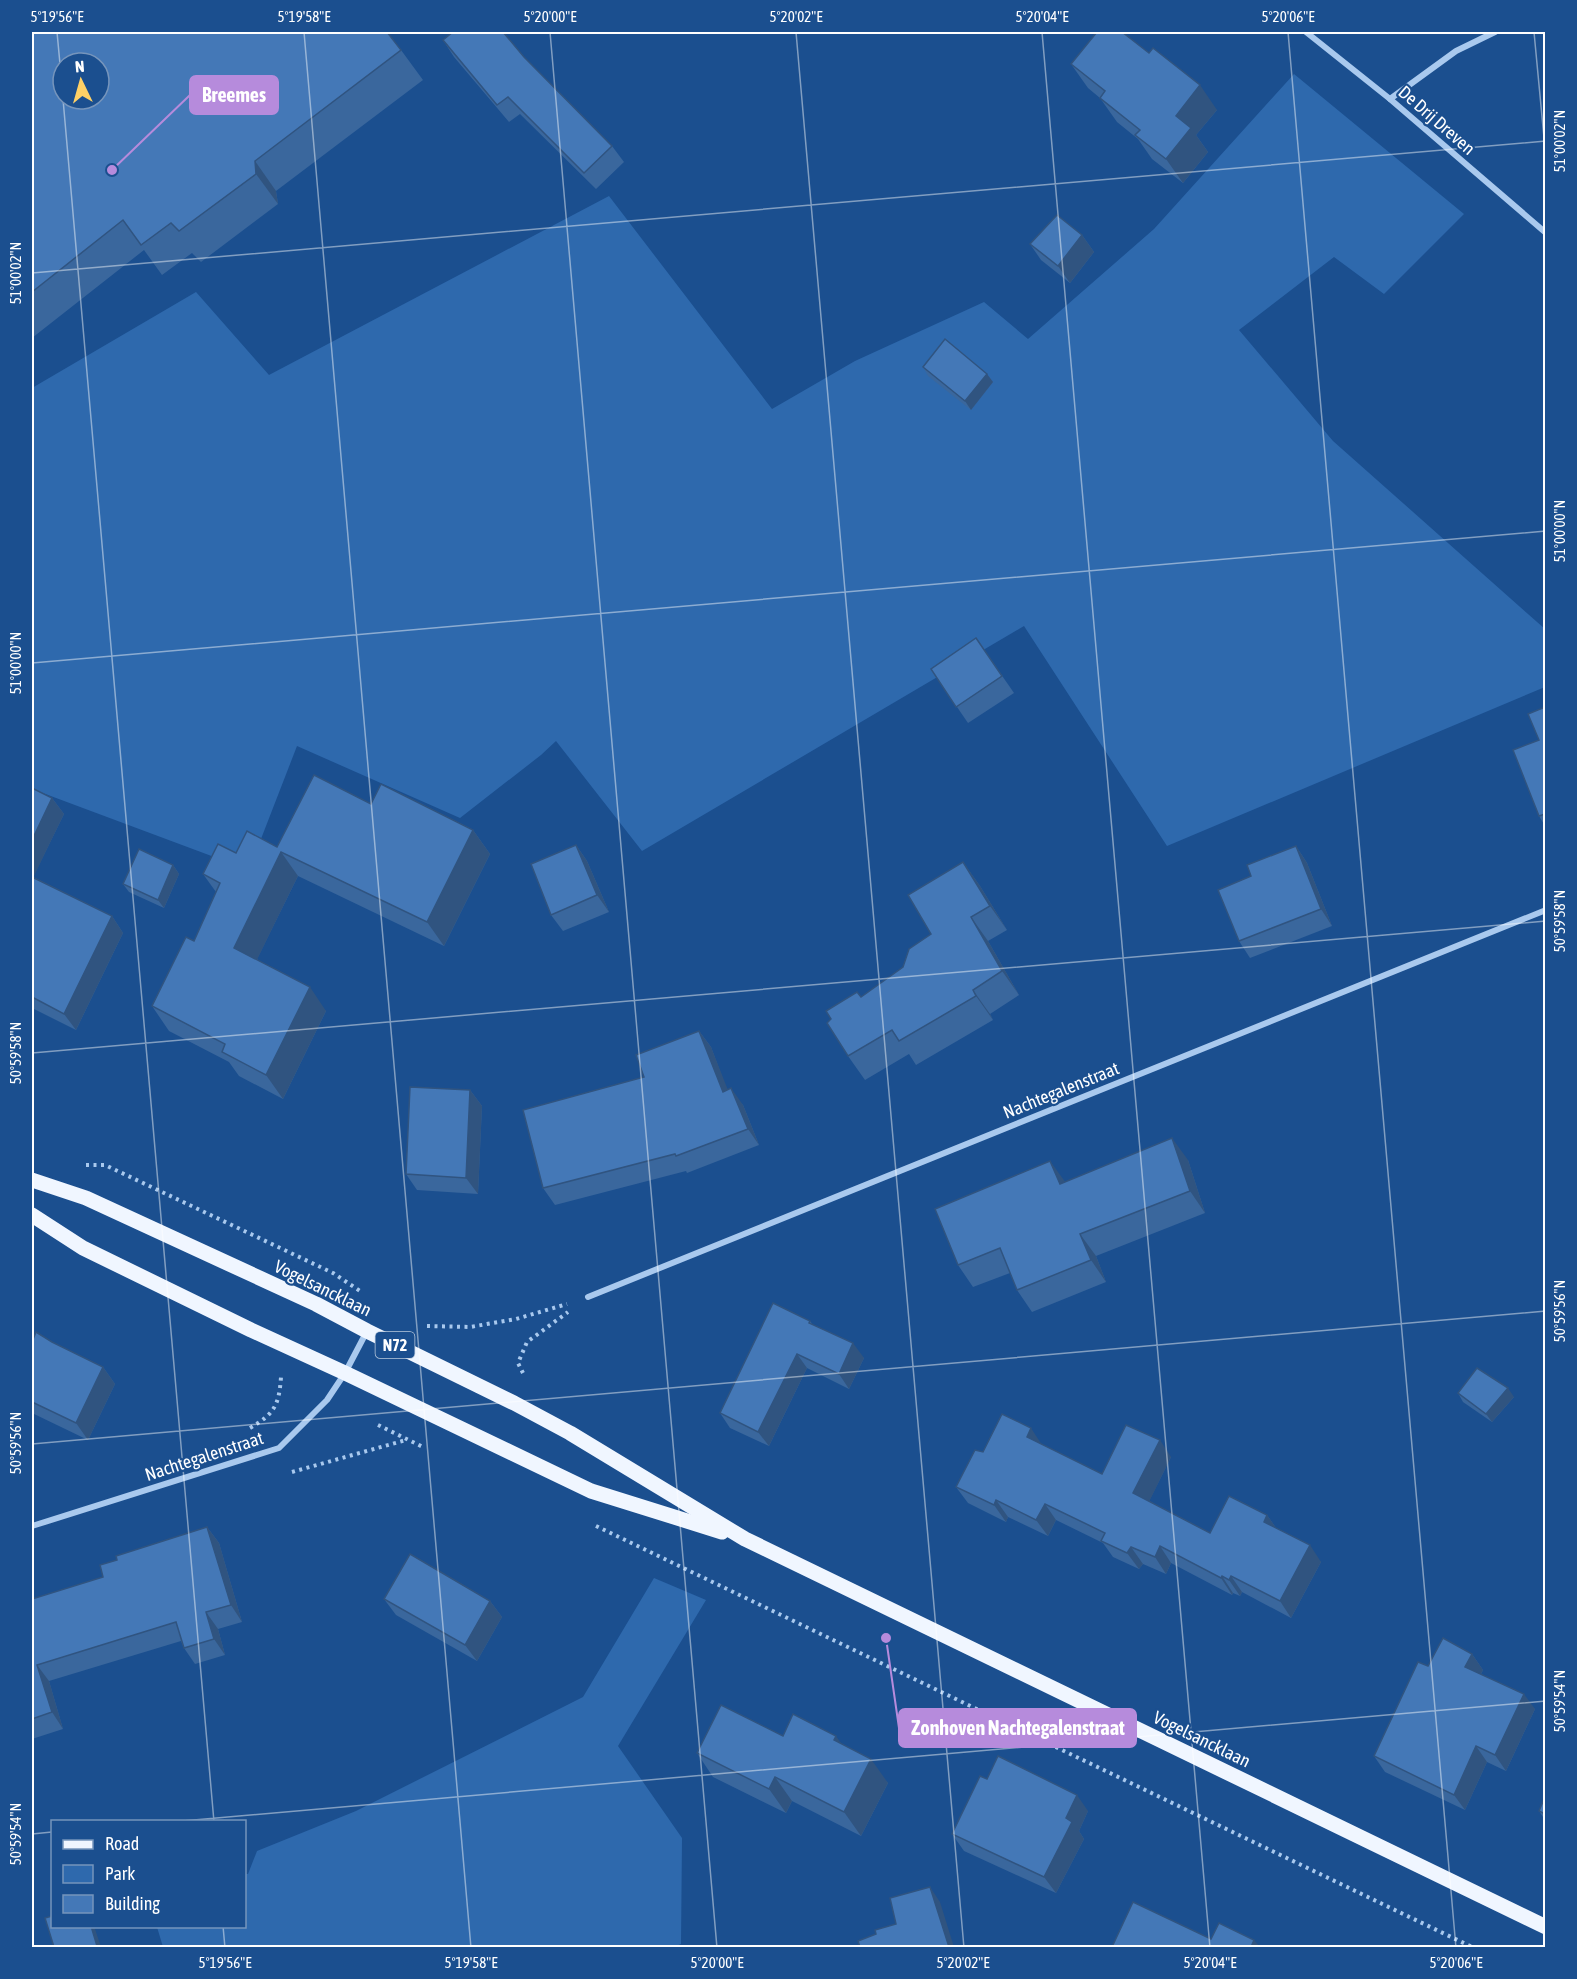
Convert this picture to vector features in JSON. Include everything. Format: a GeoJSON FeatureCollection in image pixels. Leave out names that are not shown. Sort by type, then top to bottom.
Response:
{"type":"FeatureCollection","features":[{"type":"Feature","properties":{"kind":"main road","name":"Vogelsancklaan"},"geometry":{"type":"LineString","coordinates":[[32,1180],[86,1198],[316,1304],[570,1433],[745,1539],[1545,1927]]}},
{"type":"Feature","properties":{"kind":"main road","name":"Vogelsancklaan"},"geometry":{"type":"LineString","coordinates":[[32,1215],[94,1253],[591,1491],[745,1539]]}},
{"type":"Feature","properties":{"kind":"street","name":"De Drij Dreven"},"geometry":{"type":"LineString","coordinates":[[1306,32],[1390,99],[1545,233]]}},
{"type":"Feature","properties":{"kind":"street"},"geometry":{"type":"LineString","coordinates":[[1390,99],[1456,51],[1495,32]]}},
{"type":"Feature","properties":{"kind":"street","name":"Nachtegalenstraat"},"geometry":{"type":"LineString","coordinates":[[588,1297],[1545,910]]}},
{"type":"Feature","properties":{"kind":"street","name":"Nachtegalenstraat"},"geometry":{"type":"LineString","coordinates":[[32,1526],[279,1448],[327,1400],[367,1331]]}},
{"type":"Feature","properties":{"kind":"path"},"geometry":{"type":"LineString","coordinates":[[81,1165],[105,1165],[333,1273]]}},
{"type":"Feature","properties":{"kind":"path"},"geometry":{"type":"LineString","coordinates":[[423,1326],[470,1327],[516,1319],[588,1297]]}},
{"type":"Feature","properties":{"kind":"path"},"geometry":{"type":"LineString","coordinates":[[527,1382],[518,1363],[527,1342],[588,1297]]}},
{"type":"Feature","properties":{"kind":"path"},"geometry":{"type":"LineString","coordinates":[[589,1522],[1474,1947]]}},
{"type":"Feature","properties":{"kind":"green space"},"geometry":{"type":"Polygon","coordinates":[[[1294,74],[1464,214],[1384,294],[1334,257],[1239,330],[1333,441],[1545,629],[1545,687],[1167,846],[1024,626],[642,851],[556,741],[460,818],[297,746],[249,870],[32,789],[32,388],[196,292],[269,375],[609,196],[772,409],[855,361],[984,302],[1028,339],[1154,229],[1294,74]]]}},
{"type":"Feature","properties":{"kind":"green space"},"geometry":{"type":"Polygon","coordinates":[[[654,1578],[706,1600],[618,1746],[682,1838],[681,1944],[671,1948],[163,1947],[157,1928],[246,1928],[246,1874],[248,1874],[257,1851],[356,1811],[583,1697],[654,1578]]]}},
{"type":"Feature","properties":{"kind":"building"},"geometry":{"type":"Polygon","coordinates":[[[32,32],[387,32],[401,50],[255,161],[256,174],[179,231],[171,223],[141,245],[123,220],[32,292],[32,32]]]}},
{"type":"Feature","properties":{"kind":"building"},"geometry":{"type":"Polygon","coordinates":[[[453,32],[503,32],[524,57],[612,146],[584,173],[508,97],[497,105],[443,40],[453,32]]]}},
{"type":"Feature","properties":{"kind":"building"},"geometry":{"type":"Polygon","coordinates":[[[1097,32],[1122,32],[1149,53],[1153,48],[1200,85],[1176,116],[1191,128],[1166,159],[1135,135],[1140,130],[1100,98],[1105,91],[1071,64],[1097,32]]]}},
{"type":"Feature","properties":{"kind":"building"},"geometry":{"type":"Polygon","coordinates":[[[1057,215],[1082,235],[1058,266],[1030,244],[1057,215]]]}},
{"type":"Feature","properties":{"kind":"building"},"geometry":{"type":"Polygon","coordinates":[[[945,339],[987,374],[965,401],[923,367],[945,339]]]}},
{"type":"Feature","properties":{"kind":"building"},"geometry":{"type":"Polygon","coordinates":[[[976,638],[1002,676],[956,707],[931,669],[976,638]]]}},
{"type":"Feature","properties":{"kind":"building"},"geometry":{"type":"Polygon","coordinates":[[[1545,707],[1545,814],[1539,816],[1513,750],[1539,740],[1528,714],[1545,707]]]}},
{"type":"Feature","properties":{"kind":"building"},"geometry":{"type":"Polygon","coordinates":[[[314,775],[371,804],[381,784],[473,830],[427,922],[281,852],[234,948],[310,987],[266,1075],[222,1052],[225,1044],[152,1006],[186,937],[194,941],[220,883],[203,874],[218,844],[236,853],[247,831],[277,847],[314,775]]]}},
{"type":"Feature","properties":{"kind":"building"},"geometry":{"type":"Polygon","coordinates":[[[32,788],[52,798],[32,840],[32,788]]]}},
{"type":"Feature","properties":{"kind":"building"},"geometry":{"type":"Polygon","coordinates":[[[576,845],[597,895],[551,915],[531,864],[576,845]]]}},
{"type":"Feature","properties":{"kind":"building"},"geometry":{"type":"Polygon","coordinates":[[[1296,846],[1321,909],[1239,941],[1218,890],[1251,876],[1247,865],[1296,846]]]}},
{"type":"Feature","properties":{"kind":"building"},"geometry":{"type":"Polygon","coordinates":[[[139,849],[173,865],[158,900],[123,884],[139,849]]]}},
{"type":"Feature","properties":{"kind":"building"},"geometry":{"type":"Polygon","coordinates":[[[963,862],[990,906],[971,917],[1002,971],[973,990],[976,996],[899,1041],[892,1030],[848,1056],[827,1023],[831,1019],[826,1011],[857,992],[861,997],[903,967],[909,949],[931,934],[908,895],[963,862]]]}},
{"type":"Feature","properties":{"kind":"building"},"geometry":{"type":"Polygon","coordinates":[[[32,877],[112,916],[64,1014],[32,997],[32,877]]]}},
{"type":"Feature","properties":{"kind":"building"},"geometry":{"type":"Polygon","coordinates":[[[699,1031],[723,1092],[731,1088],[748,1129],[676,1156],[675,1154],[543,1188],[523,1110],[644,1077],[636,1055],[699,1031]]]}},
{"type":"Feature","properties":{"kind":"building"},"geometry":{"type":"Polygon","coordinates":[[[410,1087],[470,1090],[466,1178],[406,1174],[410,1087]]]}},
{"type":"Feature","properties":{"kind":"building"},"geometry":{"type":"Polygon","coordinates":[[[1172,1138],[1190,1191],[1080,1234],[1091,1260],[1017,1290],[1000,1248],[958,1265],[935,1209],[1050,1161],[1060,1184],[1172,1138]]]}},
{"type":"Feature","properties":{"kind":"building"},"geometry":{"type":"Polygon","coordinates":[[[773,1303],[853,1343],[839,1374],[797,1354],[758,1432],[720,1413],[773,1303]]]}},
{"type":"Feature","properties":{"kind":"building"},"geometry":{"type":"Polygon","coordinates":[[[36,1332],[103,1367],[76,1423],[32,1402],[32,1342],[36,1332]]]}},
{"type":"Feature","properties":{"kind":"building"},"geometry":{"type":"Polygon","coordinates":[[[1477,1368],[1508,1388],[1486,1414],[1458,1393],[1477,1368]]]}},
{"type":"Feature","properties":{"kind":"building"},"geometry":{"type":"Polygon","coordinates":[[[1002,1414],[1031,1428],[1027,1437],[1102,1474],[1126,1425],[1160,1440],[1133,1493],[1210,1533],[1229,1496],[1267,1515],[1264,1522],[1310,1545],[1280,1601],[1231,1576],[1229,1580],[1222,1576],[1221,1578],[1160,1546],[1155,1557],[1131,1547],[1127,1553],[1101,1541],[1105,1533],[1045,1504],[1036,1520],[996,1500],[994,1505],[956,1487],[975,1450],[983,1452],[1002,1414]]]}},
{"type":"Feature","properties":{"kind":"building"},"geometry":{"type":"Polygon","coordinates":[[[207,1527],[231,1605],[206,1612],[214,1639],[184,1648],[176,1622],[37,1665],[52,1712],[32,1719],[32,1599],[103,1577],[100,1565],[117,1560],[116,1556],[207,1527]]]}},
{"type":"Feature","properties":{"kind":"building"},"geometry":{"type":"Polygon","coordinates":[[[410,1554],[490,1601],[465,1645],[384,1599],[410,1554]]]}},
{"type":"Feature","properties":{"kind":"building"},"geometry":{"type":"Polygon","coordinates":[[[1443,1638],[1472,1654],[1465,1667],[1524,1694],[1495,1755],[1476,1746],[1454,1795],[1374,1756],[1418,1662],[1428,1666],[1443,1638]]]}},
{"type":"Feature","properties":{"kind":"building"},"geometry":{"type":"Polygon","coordinates":[[[721,1705],[783,1736],[793,1714],[836,1736],[834,1740],[871,1759],[844,1812],[775,1777],[769,1789],[697,1753],[721,1705]]]}},
{"type":"Feature","properties":{"kind":"building"},"geometry":{"type":"Polygon","coordinates":[[[998,1756],[1077,1795],[1066,1818],[1072,1822],[1044,1877],[952,1834],[980,1776],[987,1779],[998,1756]]]}},
{"type":"Feature","properties":{"kind":"building"},"geometry":{"type":"Polygon","coordinates":[[[1545,1797],[1545,1814],[1539,1811],[1545,1797]]]}},
{"type":"Feature","properties":{"kind":"building"},"geometry":{"type":"Polygon","coordinates":[[[930,1887],[949,1947],[860,1947],[858,1941],[876,1934],[875,1930],[896,1924],[890,1898],[930,1887]]]}},
{"type":"Feature","properties":{"kind":"building"},"geometry":{"type":"Polygon","coordinates":[[[1133,1902],[1211,1939],[1219,1923],[1254,1940],[1251,1947],[1112,1947],[1133,1902]]]}},
{"type":"Feature","properties":{"kind":"building"},"geometry":{"type":"Polygon","coordinates":[[[51,1916],[51,1928],[92,1928],[97,1946],[54,1947],[45,1918],[51,1916]]]}},
{"type":"Feature","properties":{"kind":"place","name":"Breemes"},"geometry":{"type":"Point","coordinates":[112,170]}},
{"type":"Feature","properties":{"kind":"place","name":"Zonhoven Nachtegalenstraat"},"geometry":{"type":"Point","coordinates":[886,1638]}}]}
